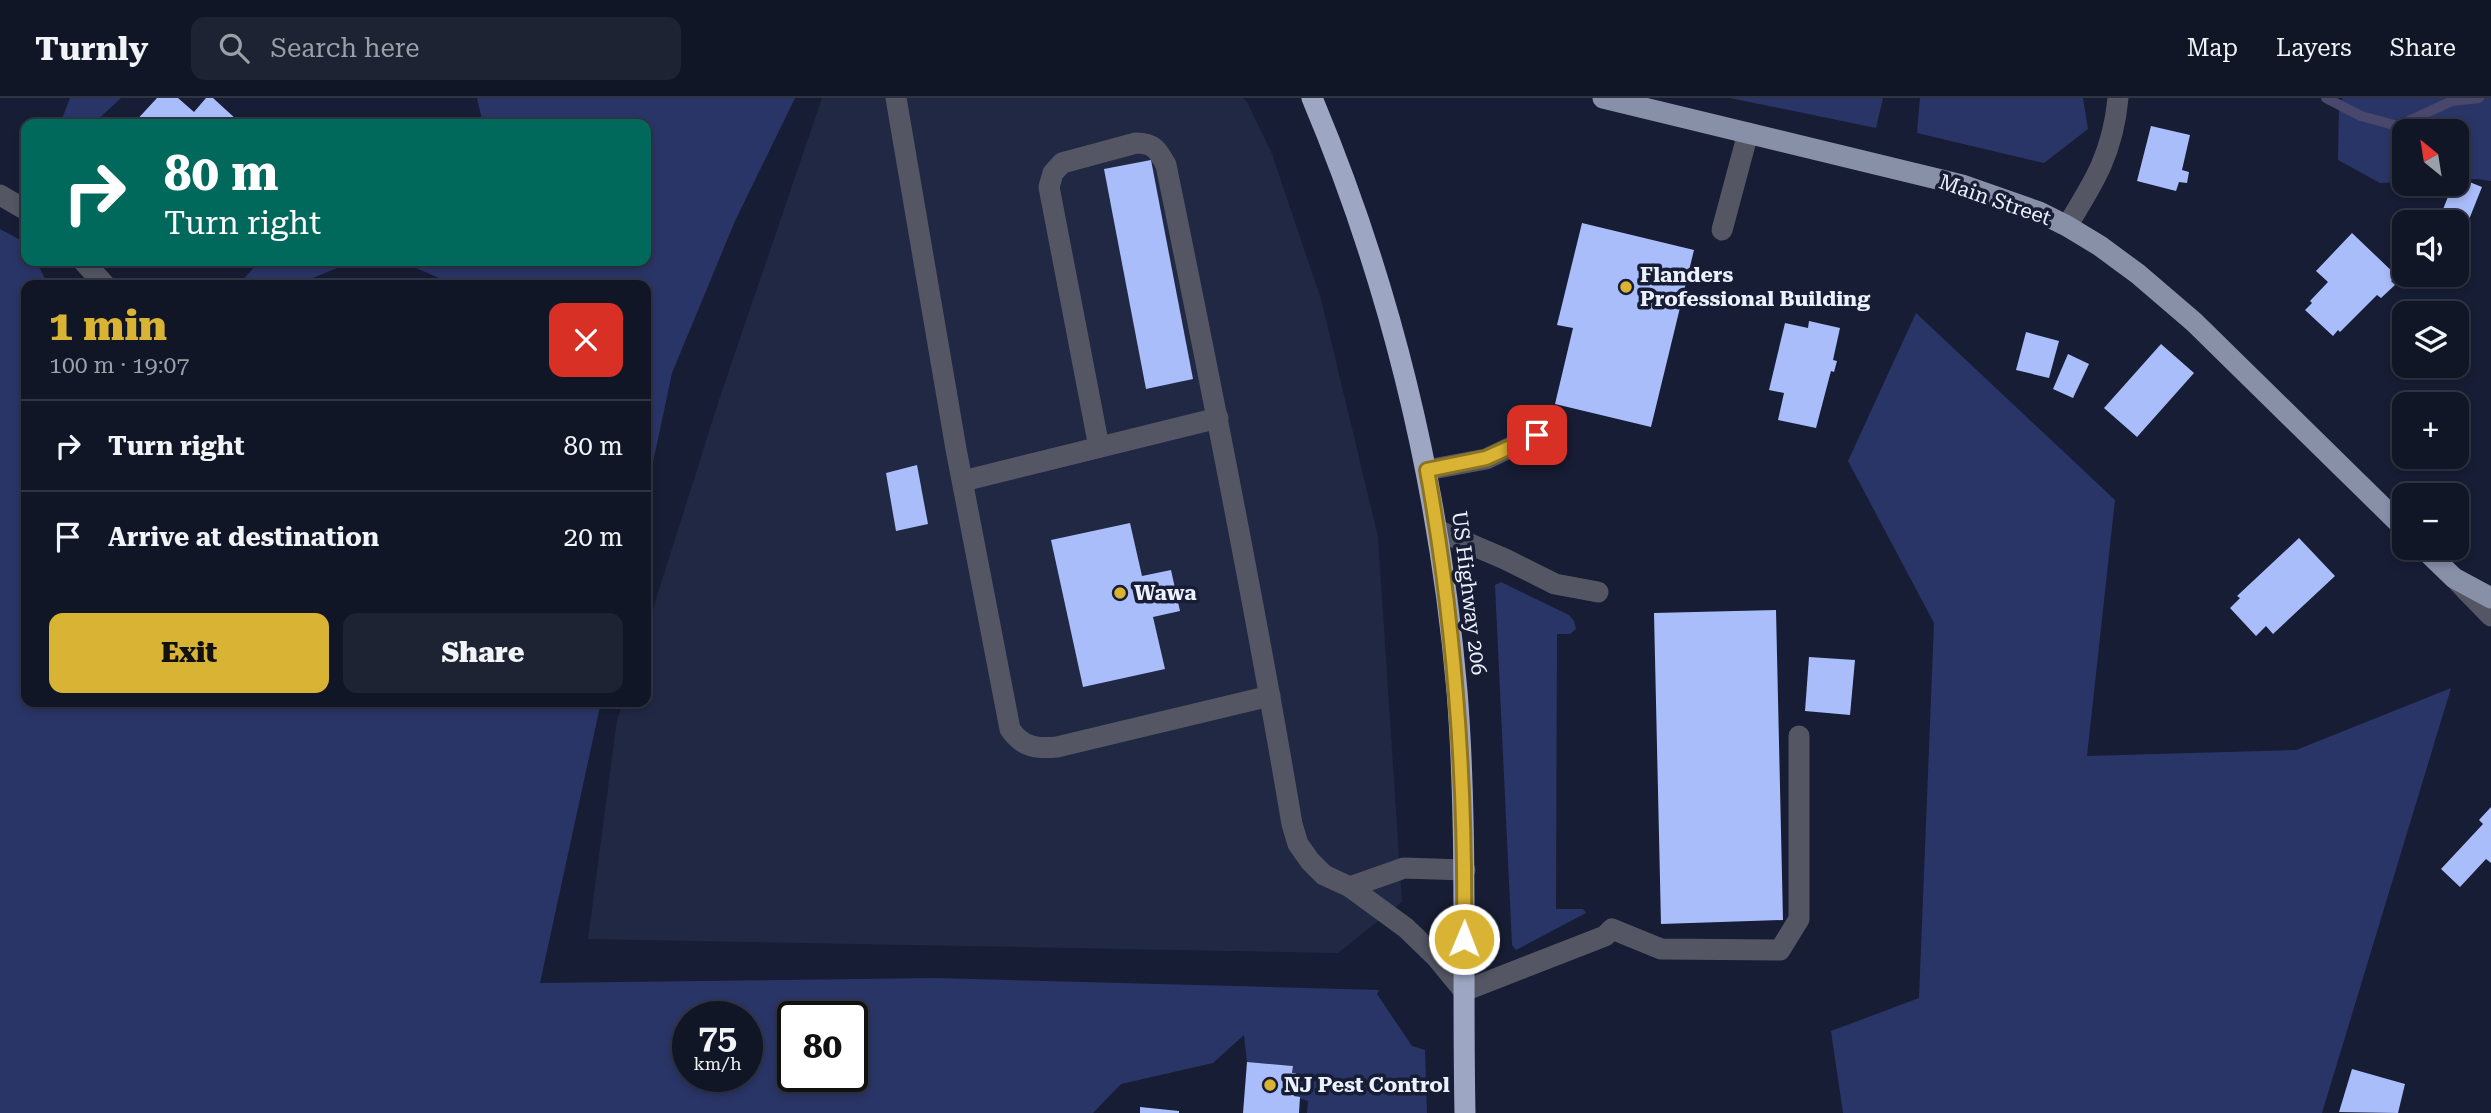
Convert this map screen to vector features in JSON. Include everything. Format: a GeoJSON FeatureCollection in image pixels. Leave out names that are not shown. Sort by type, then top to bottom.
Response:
{"type":"FeatureCollection","features":[{"type":"Feature","properties":{"kind":"highway","name":"US Highway 206"},"geometry":{"type":"LineString","coordinates":[[1312,98],[1344,174],[1400,356],[1427,470],[1437,530],[1457,692],[1465,870],[1465,1113]]}},
{"type":"Feature","properties":{"kind":"main road","name":"Main Street"},"geometry":{"type":"LineString","coordinates":[[1604,98],[1962,186],[2027,207],[2067,226],[2100,246],[2187,316],[2392,516]]}},
{"type":"Feature","properties":{"kind":"main road"},"geometry":{"type":"LineString","coordinates":[[2435,560],[2454,578],[2491,598]]}},
{"type":"Feature","properties":{"kind":"street"},"geometry":{"type":"LineString","coordinates":[[895,98],[1005,714],[1010,729],[1017,740],[1030,747],[1057,747],[1270,696]]}},
{"type":"Feature","properties":{"kind":"street"},"geometry":{"type":"LineString","coordinates":[[2067,226],[2097,179],[2109,148],[2118,98]]}},
{"type":"Feature","properties":{"kind":"street"},"geometry":{"type":"LineString","coordinates":[[1722,230],[1748,133]]}},
{"type":"Feature","properties":{"kind":"street"},"geometry":{"type":"LineString","coordinates":[[1100,447],[1049,187],[1053,173],[1062,163],[1136,143],[1148,143],[1166,165],[1218,418],[1292,824],[1298,844],[1324,874],[1350,887],[1406,928],[1437,958],[1464,991],[1605,936],[1612,929],[1661,949],[1780,950],[1799,919],[1799,736]]}},
{"type":"Feature","properties":{"kind":"street"},"geometry":{"type":"LineString","coordinates":[[0,195],[21,207]]}},
{"type":"Feature","properties":{"kind":"street"},"geometry":{"type":"LineString","coordinates":[[88,266],[100,280]]}},
{"type":"Feature","properties":{"kind":"street"},"geometry":{"type":"LineString","coordinates":[[963,481],[1218,418]]}},
{"type":"Feature","properties":{"kind":"street"},"geometry":{"type":"LineString","coordinates":[[1427,470],[1486,458],[1537,435]]}},
{"type":"Feature","properties":{"kind":"street"},"geometry":{"type":"LineString","coordinates":[[1437,530],[1555,584],[1598,592]]}},
{"type":"Feature","properties":{"kind":"street"},"geometry":{"type":"LineString","coordinates":[[2454,578],[2491,616]]}},
{"type":"Feature","properties":{"kind":"street"},"geometry":{"type":"LineString","coordinates":[[1350,887],[1404,868],[1465,870]]}},
{"type":"Feature","properties":{"kind":"shaded area"},"geometry":{"type":"Polygon","coordinates":[[[70,98],[121,98],[98,119],[62,119],[70,98]]]}},
{"type":"Feature","properties":{"kind":"shaded area"},"geometry":{"type":"Polygon","coordinates":[[[477,98],[795,98],[735,221],[672,373],[651,472],[651,280],[444,280],[411,266],[651,266],[651,119],[482,119],[477,98]]]}},
{"type":"Feature","properties":{"kind":"shaded area"},"geometry":{"type":"Polygon","coordinates":[[[822,98],[1243,98],[1272,154],[1321,299],[1378,537],[1402,902],[1338,953],[588,939],[617,720],[621,707],[651,707],[651,615],[720,397],[822,98]]]}},
{"type":"Feature","properties":{"kind":"shaded area"},"geometry":{"type":"Polygon","coordinates":[[[1730,98],[1883,98],[1876,128],[1730,98]]]}},
{"type":"Feature","properties":{"kind":"shaded area"},"geometry":{"type":"Polygon","coordinates":[[[1920,98],[2083,98],[2088,129],[2044,163],[1917,133],[1920,98]]]}},
{"type":"Feature","properties":{"kind":"shaded area"},"geometry":{"type":"Polygon","coordinates":[[[2343,98],[2491,98],[2491,181],[2469,179],[2469,119],[2392,119],[2392,182],[2380,183],[2338,160],[2339,103],[2343,98]]]}},
{"type":"Feature","properties":{"kind":"shaded area"},"geometry":{"type":"Polygon","coordinates":[[[0,229],[21,240],[21,266],[38,266],[46,280],[21,280],[21,707],[600,707],[540,983],[936,978],[1379,990],[1377,994],[1412,1046],[1425,1050],[1427,1113],[1307,1113],[1308,1101],[1294,1096],[1296,1073],[1292,1073],[1293,1066],[1247,1062],[1244,1035],[1213,1063],[1121,1084],[1093,1113],[0,1113],[0,229]]]}},
{"type":"Feature","properties":{"kind":"shaded area"},"geometry":{"type":"Polygon","coordinates":[[[255,266],[342,266],[308,280],[243,280],[255,266]]]}},
{"type":"Feature","properties":{"kind":"shaded area"},"geometry":{"type":"Polygon","coordinates":[[[1916,313],[2115,500],[2087,756],[2296,750],[2451,688],[2322,1113],[1843,1113],[1831,1031],[1919,998],[1934,623],[1848,461],[1916,313]]]}},
{"type":"Feature","properties":{"kind":"shaded area"},"geometry":{"type":"Polygon","coordinates":[[[1501,582],[1569,615],[1576,629],[1570,634],[1557,634],[1556,909],[1583,909],[1586,913],[1516,950],[1512,945],[1495,585],[1501,582]]]}},
{"type":"Feature","properties":{"kind":"building"},"geometry":{"type":"Polygon","coordinates":[[[157,98],[178,98],[194,112],[206,98],[213,98],[236,119],[138,119],[157,98]]]}},
{"type":"Feature","properties":{"kind":"building"},"geometry":{"type":"Polygon","coordinates":[[[2151,126],[2190,135],[2182,170],[2189,172],[2187,183],[2179,182],[2176,191],[2137,181],[2151,126]]]}},
{"type":"Feature","properties":{"kind":"building"},"geometry":{"type":"Polygon","coordinates":[[[1151,160],[1193,379],[1146,389],[1104,169],[1151,160]]]}},
{"type":"Feature","properties":{"kind":"building"},"geometry":{"type":"Polygon","coordinates":[[[2469,182],[2482,187],[2469,220],[2469,210],[2443,210],[2448,196],[2469,196],[2469,182]]]}},
{"type":"Feature","properties":{"kind":"building","name":"Flanders Professional Building"},"geometry":{"type":"Polygon","coordinates":[[[1582,223],[1694,250],[1651,427],[1555,404],[1573,328],[1557,325],[1582,223]]]}},
{"type":"Feature","properties":{"kind":"building"},"geometry":{"type":"Polygon","coordinates":[[[2352,233],[2392,271],[2393,287],[2381,298],[2377,295],[2333,336],[2305,310],[2328,282],[2316,271],[2352,233]]]}},
{"type":"Feature","properties":{"kind":"building"},"geometry":{"type":"Polygon","coordinates":[[[1809,321],[1840,328],[1833,360],[1837,361],[1834,372],[1831,371],[1816,428],[1778,420],[1784,393],[1769,390],[1785,323],[1808,328],[1809,321]]]}},
{"type":"Feature","properties":{"kind":"building"},"geometry":{"type":"Polygon","coordinates":[[[2026,332],[2059,341],[2049,378],[2016,370],[2026,332]]]}},
{"type":"Feature","properties":{"kind":"building"},"geometry":{"type":"Polygon","coordinates":[[[2161,344],[2194,373],[2137,437],[2104,408],[2161,344]]]}},
{"type":"Feature","properties":{"kind":"building"},"geometry":{"type":"Polygon","coordinates":[[[2068,354],[2089,364],[2073,398],[2053,389],[2068,354]]]}},
{"type":"Feature","properties":{"kind":"building"},"geometry":{"type":"Polygon","coordinates":[[[917,465],[928,524],[896,531],[886,473],[917,465]]]}},
{"type":"Feature","properties":{"kind":"building","name":"Wawa"},"geometry":{"type":"Polygon","coordinates":[[[1130,523],[1142,576],[1171,570],[1180,611],[1153,617],[1165,669],[1083,687],[1051,540],[1130,523]]]}},
{"type":"Feature","properties":{"kind":"building"},"geometry":{"type":"Polygon","coordinates":[[[2299,538],[2335,576],[2273,634],[2266,626],[2256,636],[2230,608],[2240,598],[2237,596],[2299,538]]]}},
{"type":"Feature","properties":{"kind":"building"},"geometry":{"type":"Polygon","coordinates":[[[1776,610],[1783,920],[1661,924],[1654,613],[1776,610]]]}},
{"type":"Feature","properties":{"kind":"building"},"geometry":{"type":"Polygon","coordinates":[[[1809,657],[1855,660],[1850,715],[1805,711],[1809,657]]]}},
{"type":"Feature","properties":{"kind":"building"},"geometry":{"type":"Polygon","coordinates":[[[2491,807],[2491,863],[2486,859],[2460,887],[2441,869],[2483,824],[2479,820],[2491,807]]]}},
{"type":"Feature","properties":{"kind":"building","name":"NJ Pest Control"},"geometry":{"type":"Polygon","coordinates":[[[1247,1062],[1293,1066],[1292,1073],[1296,1073],[1294,1096],[1300,1097],[1299,1113],[1243,1113],[1247,1062]]]}},
{"type":"Feature","properties":{"kind":"building"},"geometry":{"type":"Polygon","coordinates":[[[2352,1069],[2405,1084],[2398,1113],[2339,1112],[2352,1069]]]}},
{"type":"Feature","properties":{"kind":"building"},"geometry":{"type":"Polygon","coordinates":[[[1140,1107],[1179,1111],[1179,1113],[1140,1113],[1140,1107]]]}},
{"type":"Feature","properties":{"kind":"waterway"},"geometry":{"type":"LineString","coordinates":[[2326,98],[2361,116],[2398,126],[2452,101],[2479,98]]}},
{"type":"Feature","properties":{"kind":"place","name":"Flanders Professional Building"},"geometry":{"type":"Point","coordinates":[1626,287]}},
{"type":"Feature","properties":{"kind":"place","name":"Wawa"},"geometry":{"type":"Point","coordinates":[1120,593]}},
{"type":"Feature","properties":{"kind":"place","name":"NJ Pest Control"},"geometry":{"type":"Point","coordinates":[1270,1085]}},
{"type":"Feature","properties":{"kind":"route"},"geometry":{"type":"LineString","coordinates":[[1464,939],[1465,870],[1457,692],[1427,470],[1486,458],[1537,435]]}}]}
